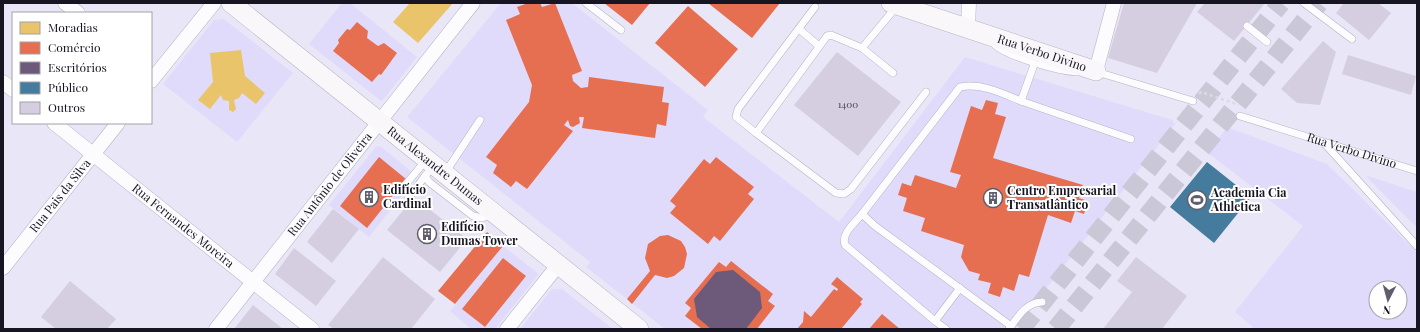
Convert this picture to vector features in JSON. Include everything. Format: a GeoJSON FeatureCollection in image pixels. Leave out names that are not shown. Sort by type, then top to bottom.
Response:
{"type":"FeatureCollection","features":[{"type":"Feature","properties":{"kind":"street"},"geometry":{"type":"LineString","coordinates":[[65,3],[77,12]]}},
{"type":"Feature","properties":{"kind":"street"},"geometry":{"type":"LineString","coordinates":[[153,76],[214,3]]}},
{"type":"Feature","properties":{"kind":"street","name":"Rua Alexandre Dumas"},"geometry":{"type":"LineString","coordinates":[[232,3],[380,122],[433,168],[495,212],[639,329]]}},
{"type":"Feature","properties":{"kind":"street","name":"Rua Antônio de Oliveira"},"geometry":{"type":"LineString","coordinates":[[216,329],[473,3]]}},
{"type":"Feature","properties":{"kind":"street"},"geometry":{"type":"LineString","coordinates":[[969,3],[975,31]]}},
{"type":"Feature","properties":{"kind":"street"},"geometry":{"type":"LineString","coordinates":[[1096,71],[1114,3]]}},
{"type":"Feature","properties":{"kind":"street","name":"Rua Verbo Divino"},"geometry":{"type":"LineString","coordinates":[[894,5],[1096,71]]}},
{"type":"Feature","properties":{"kind":"street"},"geometry":{"type":"LineString","coordinates":[[3,82],[12,89]]}},
{"type":"Feature","properties":{"kind":"street","name":"Rua Fernandes Moreira"},"geometry":{"type":"LineString","coordinates":[[55,124],[312,329]]}},
{"type":"Feature","properties":{"kind":"street","name":"Rua Pais da Silva"},"geometry":{"type":"LineString","coordinates":[[3,268],[117,124]]}},
{"type":"Feature","properties":{"kind":"street"},"geometry":{"type":"LineString","coordinates":[[507,329],[559,264]]}},
{"type":"Feature","properties":{"kind":"lane"},"geometry":{"type":"LineString","coordinates":[[586,3],[621,30]]}},
{"type":"Feature","properties":{"kind":"lane"},"geometry":{"type":"LineString","coordinates":[[1304,3],[1352,39]]}},
{"type":"Feature","properties":{"kind":"lane"},"geometry":{"type":"LineString","coordinates":[[862,48],[894,5]]}},
{"type":"Feature","properties":{"kind":"lane"},"geometry":{"type":"LineString","coordinates":[[815,7],[738,109],[736,117],[756,133],[836,193],[844,194],[851,189],[926,92]]}},
{"type":"Feature","properties":{"kind":"lane"},"geometry":{"type":"LineString","coordinates":[[1247,26],[1267,42]]}},
{"type":"Feature","properties":{"kind":"lane"},"geometry":{"type":"LineString","coordinates":[[798,29],[819,46]]}},
{"type":"Feature","properties":{"kind":"lane"},"geometry":{"type":"LineString","coordinates":[[975,31],[1007,53],[1066,72],[1096,71]]}},
{"type":"Feature","properties":{"kind":"lane"},"geometry":{"type":"LineString","coordinates":[[756,133],[819,46],[828,36],[831,35],[862,48],[893,73]]}},
{"type":"Feature","properties":{"kind":"lane"},"geometry":{"type":"LineString","coordinates":[[1021,101],[1035,62]]}},
{"type":"Feature","properties":{"kind":"lane","name":"Rua Verbo Divino"},"geometry":{"type":"LineString","coordinates":[[1096,71],[1190,100]]}},
{"type":"Feature","properties":{"kind":"lane"},"geometry":{"type":"LineString","coordinates":[[946,329],[845,244],[844,240],[845,234],[960,87],[972,85],[981,86],[1131,139]]}},
{"type":"Feature","properties":{"kind":"lane","name":"Rua Verbo Divino"},"geometry":{"type":"LineString","coordinates":[[1240,116],[1417,171]]}},
{"type":"Feature","properties":{"kind":"lane"},"geometry":{"type":"LineString","coordinates":[[408,199],[433,168],[480,120]]}},
{"type":"Feature","properties":{"kind":"lane"},"geometry":{"type":"LineString","coordinates":[[1325,143],[1417,246]]}},
{"type":"Feature","properties":{"kind":"lane"},"geometry":{"type":"LineString","coordinates":[[406,184],[433,168]]}},
{"type":"Feature","properties":{"kind":"lane"},"geometry":{"type":"LineString","coordinates":[[862,214],[875,226],[960,288],[1010,327],[1026,307],[1033,303],[1042,302]]}},
{"type":"Feature","properties":{"kind":"lane"},"geometry":{"type":"LineString","coordinates":[[935,321],[960,288]]}},
{"type":"Feature","properties":{"kind":"path"},"geometry":{"type":"LineString","coordinates":[[1190,100],[1201,92],[1252,109],[1253,120]]}},
{"type":"Feature","properties":{"kind":"shaded area"},"geometry":{"type":"Polygon","coordinates":[[[342,3],[350,3],[417,57],[381,101],[309,44],[342,3]]]}},
{"type":"Feature","properties":{"kind":"shaded area"},"geometry":{"type":"Polygon","coordinates":[[[501,3],[572,3],[708,110],[703,117],[839,222],[965,57],[1172,120],[1175,124],[1015,329],[665,329],[586,267],[590,262],[407,117],[501,3]]]}},
{"type":"Feature","properties":{"kind":"shaded area"},"geometry":{"type":"Polygon","coordinates":[[[224,19],[293,73],[237,142],[163,84],[214,20],[224,19]]]}},
{"type":"Feature","properties":{"kind":"shaded area"},"geometry":{"type":"Polygon","coordinates":[[[1227,127],[1327,164],[1417,252],[1417,329],[1251,329],[1253,327],[1235,312],[1303,226],[1208,153],[1227,127]]]}},
{"type":"Feature","properties":{"kind":"shaded area"},"geometry":{"type":"Polygon","coordinates":[[[380,146],[417,176],[369,237],[329,205],[376,147],[380,146]]]}},
{"type":"Feature","properties":{"kind":"shaded area"},"geometry":{"type":"Polygon","coordinates":[[[1365,175],[1417,192],[1417,228],[1365,175]]]}},
{"type":"Feature","properties":{"kind":"shaded area"},"geometry":{"type":"Polygon","coordinates":[[[503,246],[539,274],[495,329],[471,329],[450,311],[503,246]]]}},
{"type":"Feature","properties":{"kind":"shaded area"},"geometry":{"type":"Polygon","coordinates":[[[552,289],[562,289],[613,329],[520,329],[552,289]]]}},
{"type":"Feature","properties":{"kind":"building: Moradias"},"geometry":{"type":"Polygon","coordinates":[[[410,3],[453,3],[418,43],[393,22],[410,3]]]}},
{"type":"Feature","properties":{"kind":"building: Moradias"},"geometry":{"type":"Polygon","coordinates":[[[241,50],[245,76],[265,93],[256,104],[242,93],[239,98],[234,100],[236,109],[233,112],[229,110],[229,101],[223,100],[221,95],[210,109],[198,100],[213,82],[210,53],[241,50]]]}},
{"type":"Feature","properties":{"kind":"building: Comércio"},"geometry":{"type":"Polygon","coordinates":[[[528,3],[540,3],[542,7],[555,3],[582,71],[572,75],[573,81],[581,88],[588,87],[589,77],[664,87],[662,102],[669,103],[666,126],[657,124],[655,138],[582,128],[584,117],[579,117],[580,123],[573,127],[570,126],[568,120],[564,125],[573,131],[527,189],[516,181],[511,187],[493,173],[497,165],[486,157],[529,102],[532,85],[506,20],[520,14],[517,7],[528,3]]]}},
{"type":"Feature","properties":{"kind":"building: Comércio"},"geometry":{"type":"Polygon","coordinates":[[[604,3],[650,3],[632,25],[604,3]]]}},
{"type":"Feature","properties":{"kind":"building: Comércio"},"geometry":{"type":"Polygon","coordinates":[[[708,3],[780,3],[752,38],[708,3]]]}},
{"type":"Feature","properties":{"kind":"building: Comércio"},"geometry":{"type":"Polygon","coordinates":[[[688,6],[738,49],[705,87],[655,43],[688,6]]]}},
{"type":"Feature","properties":{"kind":"building: Comércio"},"geometry":{"type":"Polygon","coordinates":[[[357,22],[368,31],[367,38],[378,46],[384,43],[397,53],[381,75],[379,74],[372,82],[333,51],[339,43],[338,40],[347,29],[350,30],[357,22]]]}},
{"type":"Feature","properties":{"kind":"building: Comércio","name":"Centro Empresarial Transatlântico"},"geometry":{"type":"Polygon","coordinates":[[[986,100],[998,103],[995,114],[1006,117],[993,158],[1083,185],[1079,198],[1088,201],[1084,214],[1075,211],[1071,223],[1048,215],[1029,277],[1019,274],[1014,291],[1003,287],[1000,297],[988,293],[991,283],[978,280],[980,274],[969,271],[961,257],[964,245],[921,231],[925,218],[903,211],[907,198],[898,195],[902,183],[911,186],[915,175],[956,188],[961,175],[950,172],[971,106],[982,110],[986,100]]]}},
{"type":"Feature","properties":{"kind":"building: Comércio","name":"Edifício Cardinal"},"geometry":{"type":"Polygon","coordinates":[[[379,157],[406,179],[367,228],[340,206],[379,157]]]}},
{"type":"Feature","properties":{"kind":"building: Comércio"},"geometry":{"type":"Polygon","coordinates":[[[716,157],[754,187],[748,194],[754,199],[720,241],[714,236],[708,244],[670,213],[676,206],[670,201],[704,159],[710,164],[716,157]]]}},
{"type":"Feature","properties":{"kind":"building: Comércio"},"geometry":{"type":"Polygon","coordinates":[[[487,232],[503,246],[455,304],[438,291],[487,232]]]}},
{"type":"Feature","properties":{"kind":"building: Comércio"},"geometry":{"type":"Polygon","coordinates":[[[668,235],[681,241],[685,247],[687,254],[684,268],[674,276],[667,278],[655,275],[632,304],[627,299],[650,271],[645,258],[648,244],[660,236],[668,235]]]}},
{"type":"Feature","properties":{"kind":"building: Comércio"},"geometry":{"type":"Polygon","coordinates":[[[503,258],[526,276],[485,327],[462,309],[503,258]]]}},
{"type":"Feature","properties":{"kind":"building: Comércio"},"geometry":{"type":"Polygon","coordinates":[[[731,261],[773,294],[768,301],[775,306],[757,329],[702,329],[685,316],[691,308],[685,303],[719,262],[726,267],[731,261]]]}},
{"type":"Feature","properties":{"kind":"building: Comércio"},"geometry":{"type":"Polygon","coordinates":[[[837,277],[863,299],[860,302],[862,304],[841,329],[797,329],[803,322],[804,311],[811,317],[834,289],[837,291],[838,289],[831,284],[837,277]]]}},
{"type":"Feature","properties":{"kind":"building: Comércio"},"geometry":{"type":"Polygon","coordinates":[[[882,314],[900,329],[869,329],[882,314]]]}},
{"type":"Feature","properties":{"kind":"building: Escritórios"},"geometry":{"type":"Polygon","coordinates":[[[733,270],[760,292],[762,308],[746,329],[711,329],[697,317],[694,299],[716,272],[733,270]]]}},
{"type":"Feature","properties":{"kind":"building: Público"},"geometry":{"type":"Polygon","coordinates":[[[1207,162],[1251,197],[1214,243],[1170,207],[1207,162]]]}},
{"type":"Feature","properties":{"kind":"building: Outros"},"geometry":{"type":"Polygon","coordinates":[[[1124,3],[1197,3],[1157,73],[1108,58],[1124,3]]]}},
{"type":"Feature","properties":{"kind":"building: Outros"},"geometry":{"type":"Polygon","coordinates":[[[1205,3],[1265,3],[1234,41],[1197,12],[1205,3]]]}},
{"type":"Feature","properties":{"kind":"building: Outros"},"geometry":{"type":"Polygon","coordinates":[[[1344,3],[1378,3],[1391,13],[1369,40],[1336,13],[1344,3]]]}},
{"type":"Feature","properties":{"kind":"building: Outros"},"geometry":{"type":"Polygon","coordinates":[[[1323,41],[1336,52],[1320,105],[1297,103],[1281,89],[1323,41]]]}},
{"type":"Feature","properties":{"kind":"building: Outros"},"geometry":{"type":"Polygon","coordinates":[[[837,52],[901,102],[858,156],[794,105],[837,52]]]}},
{"type":"Feature","properties":{"kind":"building: Outros"},"geometry":{"type":"Polygon","coordinates":[[[1348,55],[1416,76],[1411,95],[1342,74],[1348,55]]]}},
{"type":"Feature","properties":{"kind":"building: Outros","name":"Edifício Dumas Tower"},"geometry":{"type":"Polygon","coordinates":[[[414,197],[467,239],[440,272],[387,230],[414,197]]]}},
{"type":"Feature","properties":{"kind":"building: Outros"},"geometry":{"type":"Polygon","coordinates":[[[333,209],[359,229],[332,263],[307,242],[333,209]]]}},
{"type":"Feature","properties":{"kind":"building: Outros"},"geometry":{"type":"Polygon","coordinates":[[[294,248],[336,281],[316,306],[275,274],[294,248]]]}},
{"type":"Feature","properties":{"kind":"building: Outros"},"geometry":{"type":"Polygon","coordinates":[[[383,257],[435,299],[411,329],[334,329],[328,325],[383,257]]]}},
{"type":"Feature","properties":{"kind":"building: Outros"},"geometry":{"type":"Polygon","coordinates":[[[1136,257],[1187,296],[1162,329],[1103,329],[1132,292],[1117,281],[1136,257]]]}},
{"type":"Feature","properties":{"kind":"building: Outros"},"geometry":{"type":"Polygon","coordinates":[[[70,281],[116,319],[107,329],[56,329],[41,317],[70,281]]]}},
{"type":"Feature","properties":{"kind":"building: Outros"},"geometry":{"type":"Polygon","coordinates":[[[253,305],[283,329],[234,329],[253,305]]]}},
{"type":"Feature","properties":{"kind":"tunnel"},"geometry":{"type":"LineString","coordinates":[[1021,329],[1281,3]]}},
{"type":"Feature","properties":{"kind":"tunnel"},"geometry":{"type":"LineString","coordinates":[[1056,329],[1319,3]]}},
{"type":"Feature","properties":{"kind":"place","name":"Edifício Cardinal"},"geometry":{"type":"Point","coordinates":[369,197]}},
{"type":"Feature","properties":{"kind":"place","name":"Centro Empresarial Transatlântico"},"geometry":{"type":"Point","coordinates":[993,198]}},
{"type":"Feature","properties":{"kind":"place","name":"Academia Cia Athletica"},"geometry":{"type":"Point","coordinates":[1197,200]}},
{"type":"Feature","properties":{"kind":"place","name":"Edifício Dumas Tower"},"geometry":{"type":"Point","coordinates":[427,234]}}]}
